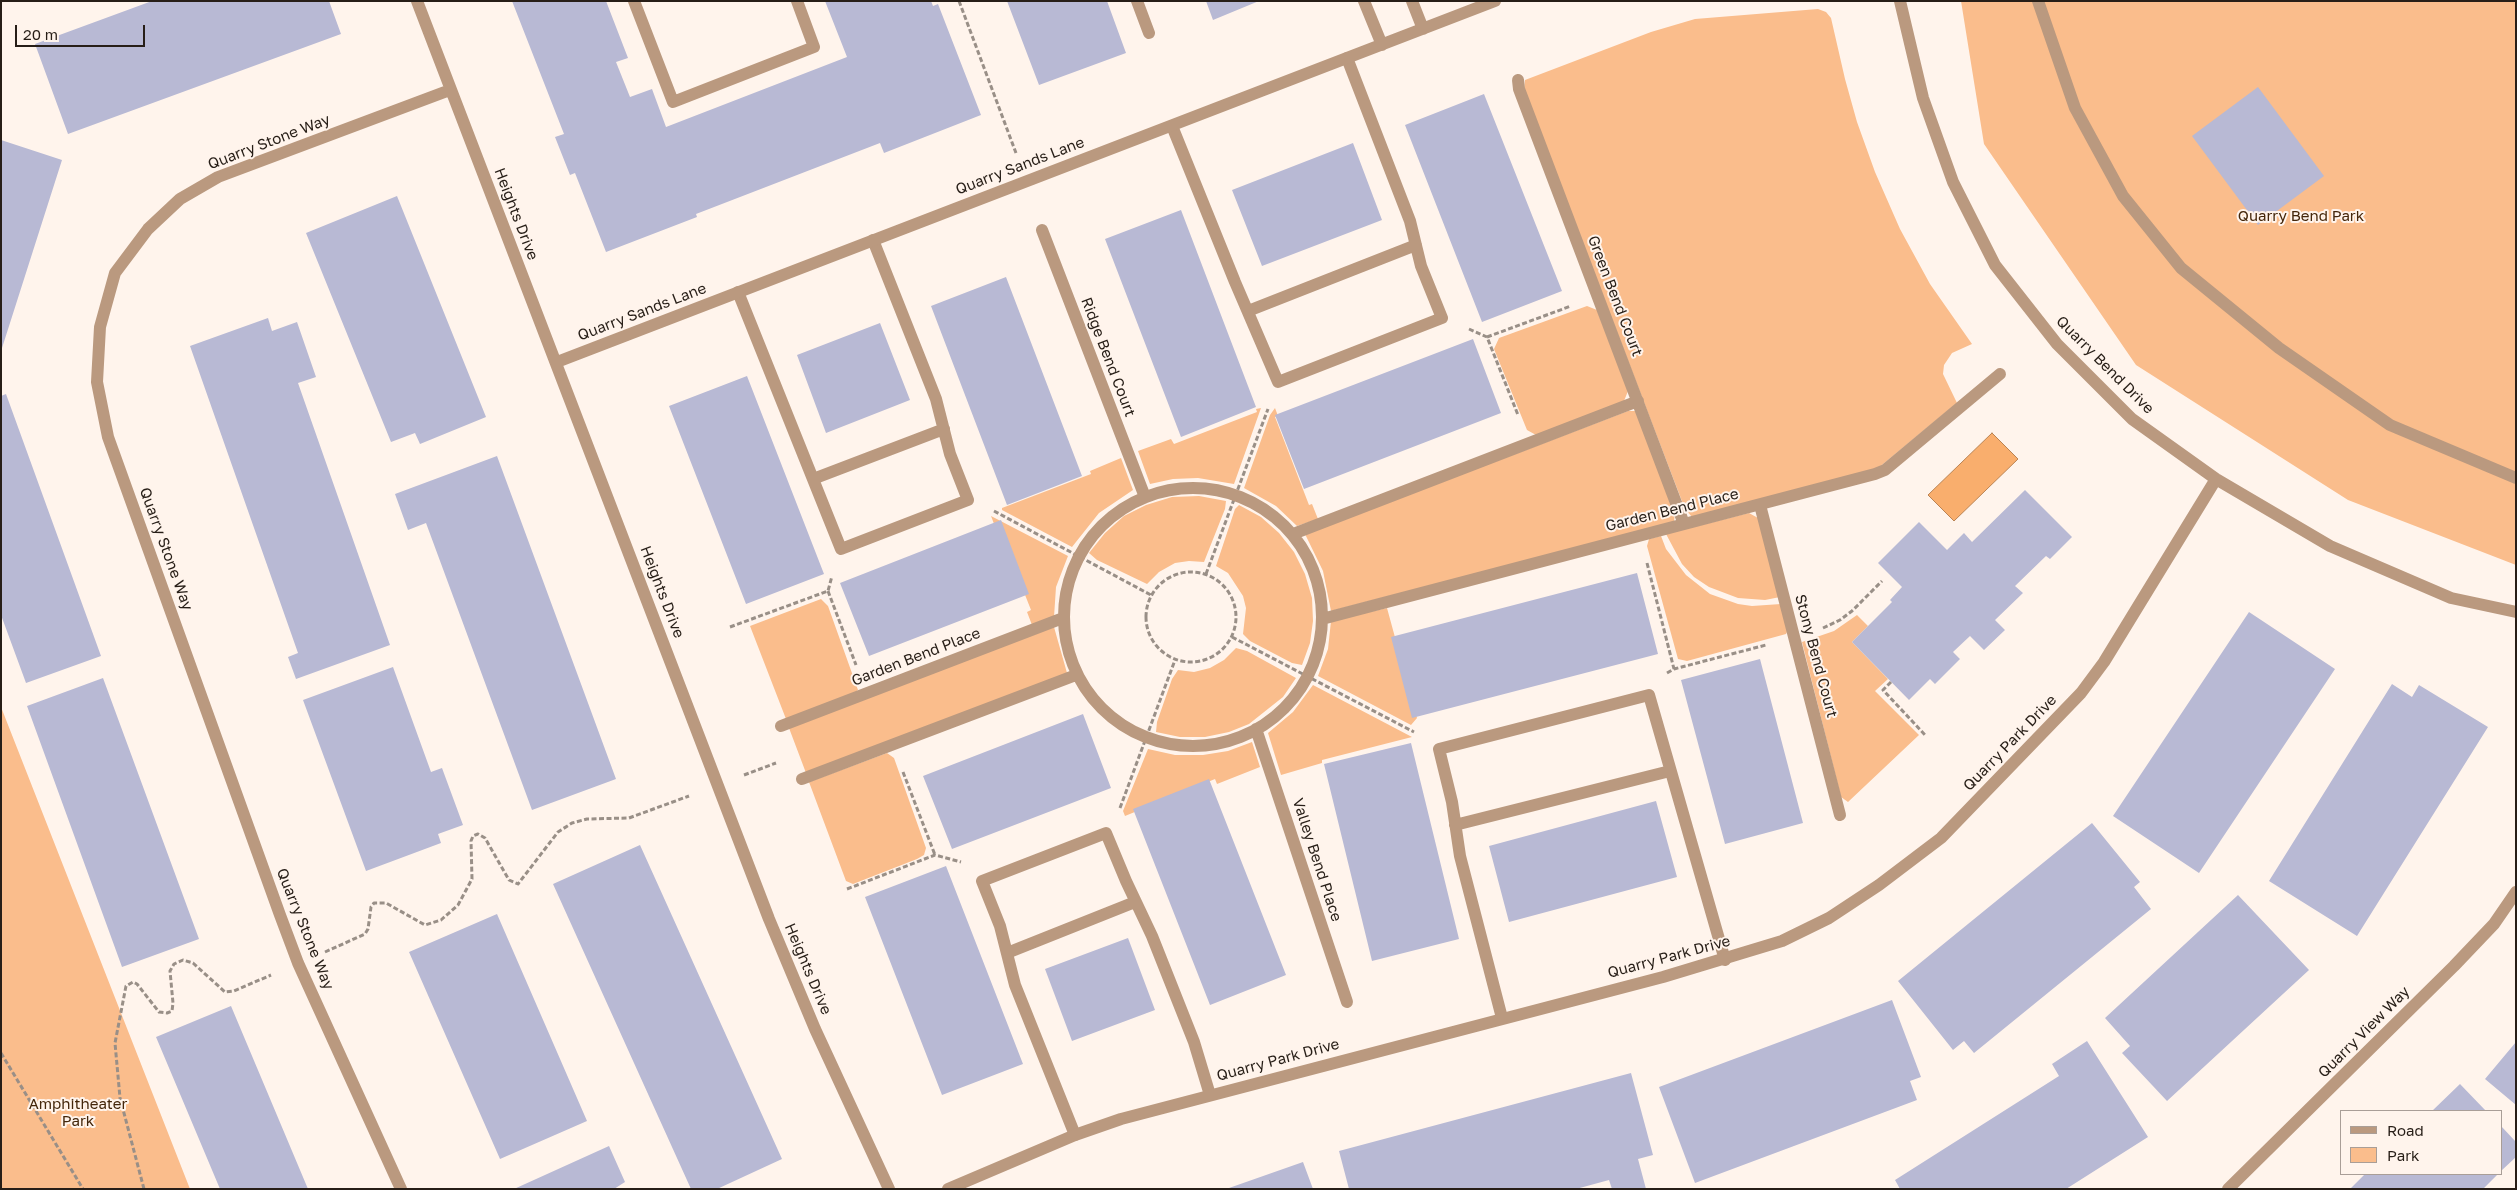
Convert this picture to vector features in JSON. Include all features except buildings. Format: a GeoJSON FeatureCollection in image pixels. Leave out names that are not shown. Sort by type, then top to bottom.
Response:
{"type":"FeatureCollection","features":[{"type":"Feature","properties":{"kind":"street","name":"Heights Drive"},"geometry":{"type":"LineString","coordinates":[[417,1],[718,785],[815,1029],[889,1189]]}},
{"type":"Feature","properties":{"kind":"street"},"geometry":{"type":"LineString","coordinates":[[634,1],[673,102],[814,47],[797,1]]}},
{"type":"Feature","properties":{"kind":"street"},"geometry":{"type":"LineString","coordinates":[[1137,1],[1149,32]]}},
{"type":"Feature","properties":{"kind":"street"},"geometry":{"type":"LineString","coordinates":[[1364,1],[1382,45]]}},
{"type":"Feature","properties":{"kind":"street"},"geometry":{"type":"LineString","coordinates":[[1412,1],[1423,29]]}},
{"type":"Feature","properties":{"kind":"street","name":"Quarry Sands Lane"},"geometry":{"type":"LineString","coordinates":[[557,362],[1495,1]]}},
{"type":"Feature","properties":{"kind":"street","name":"Quarry Bend Drive"},"geometry":{"type":"LineString","coordinates":[[1900,1],[1923,98],[1952,182],[1995,264],[2056,344],[2132,419],[2216,479],[2330,546],[2451,598],[2516,612]]}},
{"type":"Feature","properties":{"kind":"street"},"geometry":{"type":"LineString","coordinates":[[2038,1],[2075,108],[2123,196],[2181,268],[2279,348],[2390,424],[2516,478]]}},
{"type":"Feature","properties":{"kind":"street"},"geometry":{"type":"LineString","coordinates":[[1172,126],[1278,382],[1442,318],[1421,266],[1410,222],[1347,58]]}},
{"type":"Feature","properties":{"kind":"street","name":"Green Bend Court"},"geometry":{"type":"LineString","coordinates":[[1518,80],[1519,89],[1684,524]]}},
{"type":"Feature","properties":{"kind":"street","name":"Quarry Stone Way"},"geometry":{"type":"LineString","coordinates":[[401,1189],[298,963],[108,437],[97,382],[100,327],[115,274],[148,229],[180,199],[218,177],[450,90]]}},
{"type":"Feature","properties":{"kind":"street","name":"Ridge Bend Court"},"geometry":{"type":"LineString","coordinates":[[1042,230],[1145,497]]}},
{"type":"Feature","properties":{"kind":"street"},"geometry":{"type":"LineString","coordinates":[[738,292],[841,549],[968,500],[936,399],[873,240]]}},
{"type":"Feature","properties":{"kind":"street"},"geometry":{"type":"LineString","coordinates":[[1248,311],[1416,245]]}},
{"type":"Feature","properties":{"kind":"street","name":"Garden Bend Place"},"geometry":{"type":"LineString","coordinates":[[1322,618],[1885,470],[2000,374]]}},
{"type":"Feature","properties":{"kind":"street"},"geometry":{"type":"LineString","coordinates":[[1293,534],[1638,401]]}},
{"type":"Feature","properties":{"kind":"street"},"geometry":{"type":"LineString","coordinates":[[813,479],[944,429]]}},
{"type":"Feature","properties":{"kind":"street","name":"Quarry Park Drive"},"geometry":{"type":"LineString","coordinates":[[948,1189],[1074,1135],[1121,1118],[1725,960],[1782,941],[1829,918],[1878,886],[1941,838],[2081,693],[2104,662],[2216,479]]}},
{"type":"Feature","properties":{"kind":"street"},"geometry":{"type":"LineString","coordinates":[[1190,487],[1236,494],[1276,517],[1293,534],[1306,552],[1315,574],[1320,595],[1322,618],[1320,638],[1308,676],[1294,697],[1277,715],[1256,729],[1230,740],[1202,746],[1174,745],[1147,738],[1125,727],[1106,713],[1089,696],[1076,675],[1064,638],[1063,618],[1064,596],[1078,556],[1106,520],[1125,507],[1145,497],[1167,490],[1190,487]]}},
{"type":"Feature","properties":{"kind":"street","name":"Stony Bend Court"},"geometry":{"type":"LineString","coordinates":[[1760,504],[1840,815]]}},
{"type":"Feature","properties":{"kind":"street","name":"Garden Bend Place"},"geometry":{"type":"LineString","coordinates":[[781,726],[1063,618]]}},
{"type":"Feature","properties":{"kind":"street"},"geometry":{"type":"LineString","coordinates":[[802,779],[1076,675]]}},
{"type":"Feature","properties":{"kind":"street"},"geometry":{"type":"LineString","coordinates":[[1502,1018],[1460,856],[1452,802],[1439,749],[1649,695],[1725,960]]}},
{"type":"Feature","properties":{"kind":"street","name":"Valley Bend Place"},"geometry":{"type":"LineString","coordinates":[[1256,729],[1347,1002]]}},
{"type":"Feature","properties":{"kind":"street"},"geometry":{"type":"LineString","coordinates":[[1456,825],[1670,771]]}},
{"type":"Feature","properties":{"kind":"street"},"geometry":{"type":"LineString","coordinates":[[1074,1135],[1019,994],[1000,926],[982,881],[1106,833],[1135,902],[1152,936],[1194,1042],[1210,1095]]}},
{"type":"Feature","properties":{"kind":"street","name":"Quarry View Way"},"geometry":{"type":"LineString","coordinates":[[2228,1189],[2454,966],[2494,924],[2516,892]]}},
{"type":"Feature","properties":{"kind":"street"},"geometry":{"type":"LineString","coordinates":[[1007,953],[1135,902]]}},
{"type":"Feature","properties":{"kind":"path"},"geometry":{"type":"LineString","coordinates":[[959,1],[1027,181]]}},
{"type":"Feature","properties":{"kind":"path"},"geometry":{"type":"LineString","coordinates":[[1442,318],[1487,337],[1598,295]]}},
{"type":"Feature","properties":{"kind":"path"},"geometry":{"type":"LineString","coordinates":[[1487,337],[1528,442]]}},
{"type":"Feature","properties":{"kind":"path"},"geometry":{"type":"LineString","coordinates":[[1206,574],[1278,382]]}},
{"type":"Feature","properties":{"kind":"path"},"geometry":{"type":"LineString","coordinates":[[968,500],[996,512],[1151,595]]}},
{"type":"Feature","properties":{"kind":"path"},"geometry":{"type":"LineString","coordinates":[[1639,535],[1674,668]]}},
{"type":"Feature","properties":{"kind":"path"},"geometry":{"type":"LineString","coordinates":[[841,549],[828,591],[866,693]]}},
{"type":"Feature","properties":{"kind":"path"},"geometry":{"type":"LineString","coordinates":[[1191,572],[1206,574],[1220,582],[1230,594],[1236,608],[1236,623],[1232,637],[1222,651],[1208,659],[1191,662],[1175,660],[1154,644],[1148,633],[1147,607],[1151,595],[1162,583],[1175,575],[1191,572]]}},
{"type":"Feature","properties":{"kind":"path"},"geometry":{"type":"LineString","coordinates":[[730,627],[828,591]]}},
{"type":"Feature","properties":{"kind":"path"},"geometry":{"type":"LineString","coordinates":[[1232,637],[1416,733],[1439,749]]}},
{"type":"Feature","properties":{"kind":"path"},"geometry":{"type":"LineString","coordinates":[[1106,833],[1122,803],[1175,660]]}},
{"type":"Feature","properties":{"kind":"path"},"geometry":{"type":"LineString","coordinates":[[1891,682],[1883,690],[1926,736]]}},
{"type":"Feature","properties":{"kind":"path"},"geometry":{"type":"LineString","coordinates":[[893,745],[935,855]]}},
{"type":"Feature","properties":{"kind":"path"},"geometry":{"type":"LineString","coordinates":[[144,1189],[120,1098],[115,1043],[126,986],[133,982],[137,984],[160,1012],[167,1013],[172,1011],[170,971],[174,964],[183,960],[193,963],[225,992],[234,991],[359,939],[368,928],[371,907],[374,903],[386,903],[425,925],[441,920],[458,905],[472,879],[471,840],[478,834],[484,838],[509,880],[518,884],[558,832],[572,823],[586,819],[629,818],[785,760]]}},
{"type":"Feature","properties":{"kind":"path"},"geometry":{"type":"LineString","coordinates":[[847,889],[935,855],[960,862],[982,881]]}},
{"type":"Feature","properties":{"kind":"path"},"geometry":{"type":"LineString","coordinates":[[1,1054],[82,1189]]}},
{"type":"Feature","properties":{"kind":"green space","name":"Quarry Bend Park"},"geometry":{"type":"Polygon","coordinates":[[[1961,1],[2516,1],[2516,565],[2348,500],[2136,365],[1984,144],[1961,1]]]}},
{"type":"Feature","properties":{"kind":"green space"},"geometry":{"type":"Polygon","coordinates":[[[1818,9],[1826,12],[1831,18],[1857,122],[1875,172],[1900,229],[1930,284],[1972,344],[1952,353],[1944,365],[1943,374],[1957,403],[1877,469],[1692,517],[1685,509],[1524,90],[1525,80],[1651,32],[1695,19],[1818,9]]]}},
{"type":"Feature","properties":{"kind":"green space"},"geometry":{"type":"Polygon","coordinates":[[[1587,306],[1597,310],[1628,391],[1624,401],[1536,435],[1527,430],[1494,349],[1499,338],[1587,306]]]}},
{"type":"Feature","properties":{"kind":"green space"},"geometry":{"type":"Polygon","coordinates":[[[1261,408],[1234,484],[1198,478],[1173,479],[1150,484],[1138,451],[1171,439],[1174,444],[1257,412],[1256,409],[1261,408]]]}},
{"type":"Feature","properties":{"kind":"green space"},"geometry":{"type":"Polygon","coordinates":[[[1275,408],[1278,416],[1275,417],[1309,505],[1312,504],[1318,519],[1297,526],[1276,506],[1244,488],[1270,415],[1275,408]]]}},
{"type":"Feature","properties":{"kind":"green space"},"geometry":{"type":"Polygon","coordinates":[[[1628,411],[1637,411],[1675,512],[1674,522],[1331,611],[1323,571],[1305,534],[1628,411]]]}},
{"type":"Feature","properties":{"kind":"green space"},"geometry":{"type":"Polygon","coordinates":[[[1121,458],[1133,490],[1099,513],[1072,547],[1002,510],[1002,508],[1091,474],[1090,471],[1121,458]]]}},
{"type":"Feature","properties":{"kind":"green space"},"geometry":{"type":"Polygon","coordinates":[[[1199,496],[1226,501],[1225,509],[1204,562],[1189,561],[1175,563],[1159,572],[1147,584],[1097,560],[1089,553],[1105,533],[1124,516],[1146,505],[1172,497],[1199,496]]]}},
{"type":"Feature","properties":{"kind":"green space"},"geometry":{"type":"Polygon","coordinates":[[[1239,505],[1261,517],[1279,533],[1294,552],[1305,574],[1312,598],[1313,621],[1310,643],[1302,665],[1292,663],[1250,641],[1243,634],[1246,608],[1243,596],[1228,573],[1216,566],[1235,509],[1239,505]]]}},
{"type":"Feature","properties":{"kind":"green space"},"geometry":{"type":"Polygon","coordinates":[[[1749,513],[1758,518],[1780,597],[1765,600],[1738,598],[1709,587],[1694,577],[1682,564],[1666,534],[1749,513]]]}},
{"type":"Feature","properties":{"kind":"green space"},"geometry":{"type":"Polygon","coordinates":[[[991,516],[1068,556],[1056,587],[1054,617],[1032,625],[1027,612],[1031,610],[999,529],[996,529],[991,516]]]}},
{"type":"Feature","properties":{"kind":"green space"},"geometry":{"type":"Polygon","coordinates":[[[1661,536],[1666,549],[1686,575],[1710,594],[1738,604],[1752,606],[1781,604],[1788,630],[1786,634],[1687,661],[1678,659],[1647,546],[1649,539],[1661,536]]]}},
{"type":"Feature","properties":{"kind":"green space"},"geometry":{"type":"Polygon","coordinates":[[[821,599],[828,606],[858,690],[853,694],[786,719],[750,626],[821,599]]]}},
{"type":"Feature","properties":{"kind":"green space"},"geometry":{"type":"Polygon","coordinates":[[[1387,608],[1417,718],[1411,725],[1318,676],[1328,649],[1331,621],[1387,608]]]}},
{"type":"Feature","properties":{"kind":"green space"},"geometry":{"type":"Polygon","coordinates":[[[1857,615],[1868,626],[1852,642],[1888,679],[1875,691],[1919,735],[1848,802],[1841,797],[1802,642],[1834,631],[1857,615]]]}},
{"type":"Feature","properties":{"kind":"green space"},"geometry":{"type":"Polygon","coordinates":[[[1054,627],[1067,673],[806,773],[789,728],[1054,627]]]}},
{"type":"Feature","properties":{"kind":"green space"},"geometry":{"type":"Polygon","coordinates":[[[1236,648],[1247,651],[1296,678],[1283,697],[1249,724],[1229,732],[1205,737],[1180,737],[1156,732],[1157,722],[1172,679],[1178,670],[1194,672],[1210,668],[1224,660],[1236,648]]]}},
{"type":"Feature","properties":{"kind":"green space"},"geometry":{"type":"Polygon","coordinates":[[[1313,685],[1412,737],[1322,760],[1322,763],[1281,775],[1268,733],[1293,712],[1313,685]]]}},
{"type":"Feature","properties":{"kind":"green space","name":"Amphitheater Park"},"geometry":{"type":"Polygon","coordinates":[[[1,707],[190,1189],[1,1189],[1,707]]]}},
{"type":"Feature","properties":{"kind":"green space"},"geometry":{"type":"Polygon","coordinates":[[[1252,742],[1260,767],[1217,784],[1215,779],[1125,816],[1123,811],[1148,749],[1175,755],[1203,755],[1228,751],[1252,742]]]}},
{"type":"Feature","properties":{"kind":"green space"},"geometry":{"type":"Polygon","coordinates":[[[887,753],[894,758],[926,848],[924,855],[917,859],[853,884],[846,881],[809,782],[887,753]]]}},
{"type":"Feature","properties":{"kind":"shaded area"},"geometry":{"type":"Polygon","coordinates":[[[1992,433],[2018,459],[1954,521],[1928,495],[1992,433]]]}}]}
